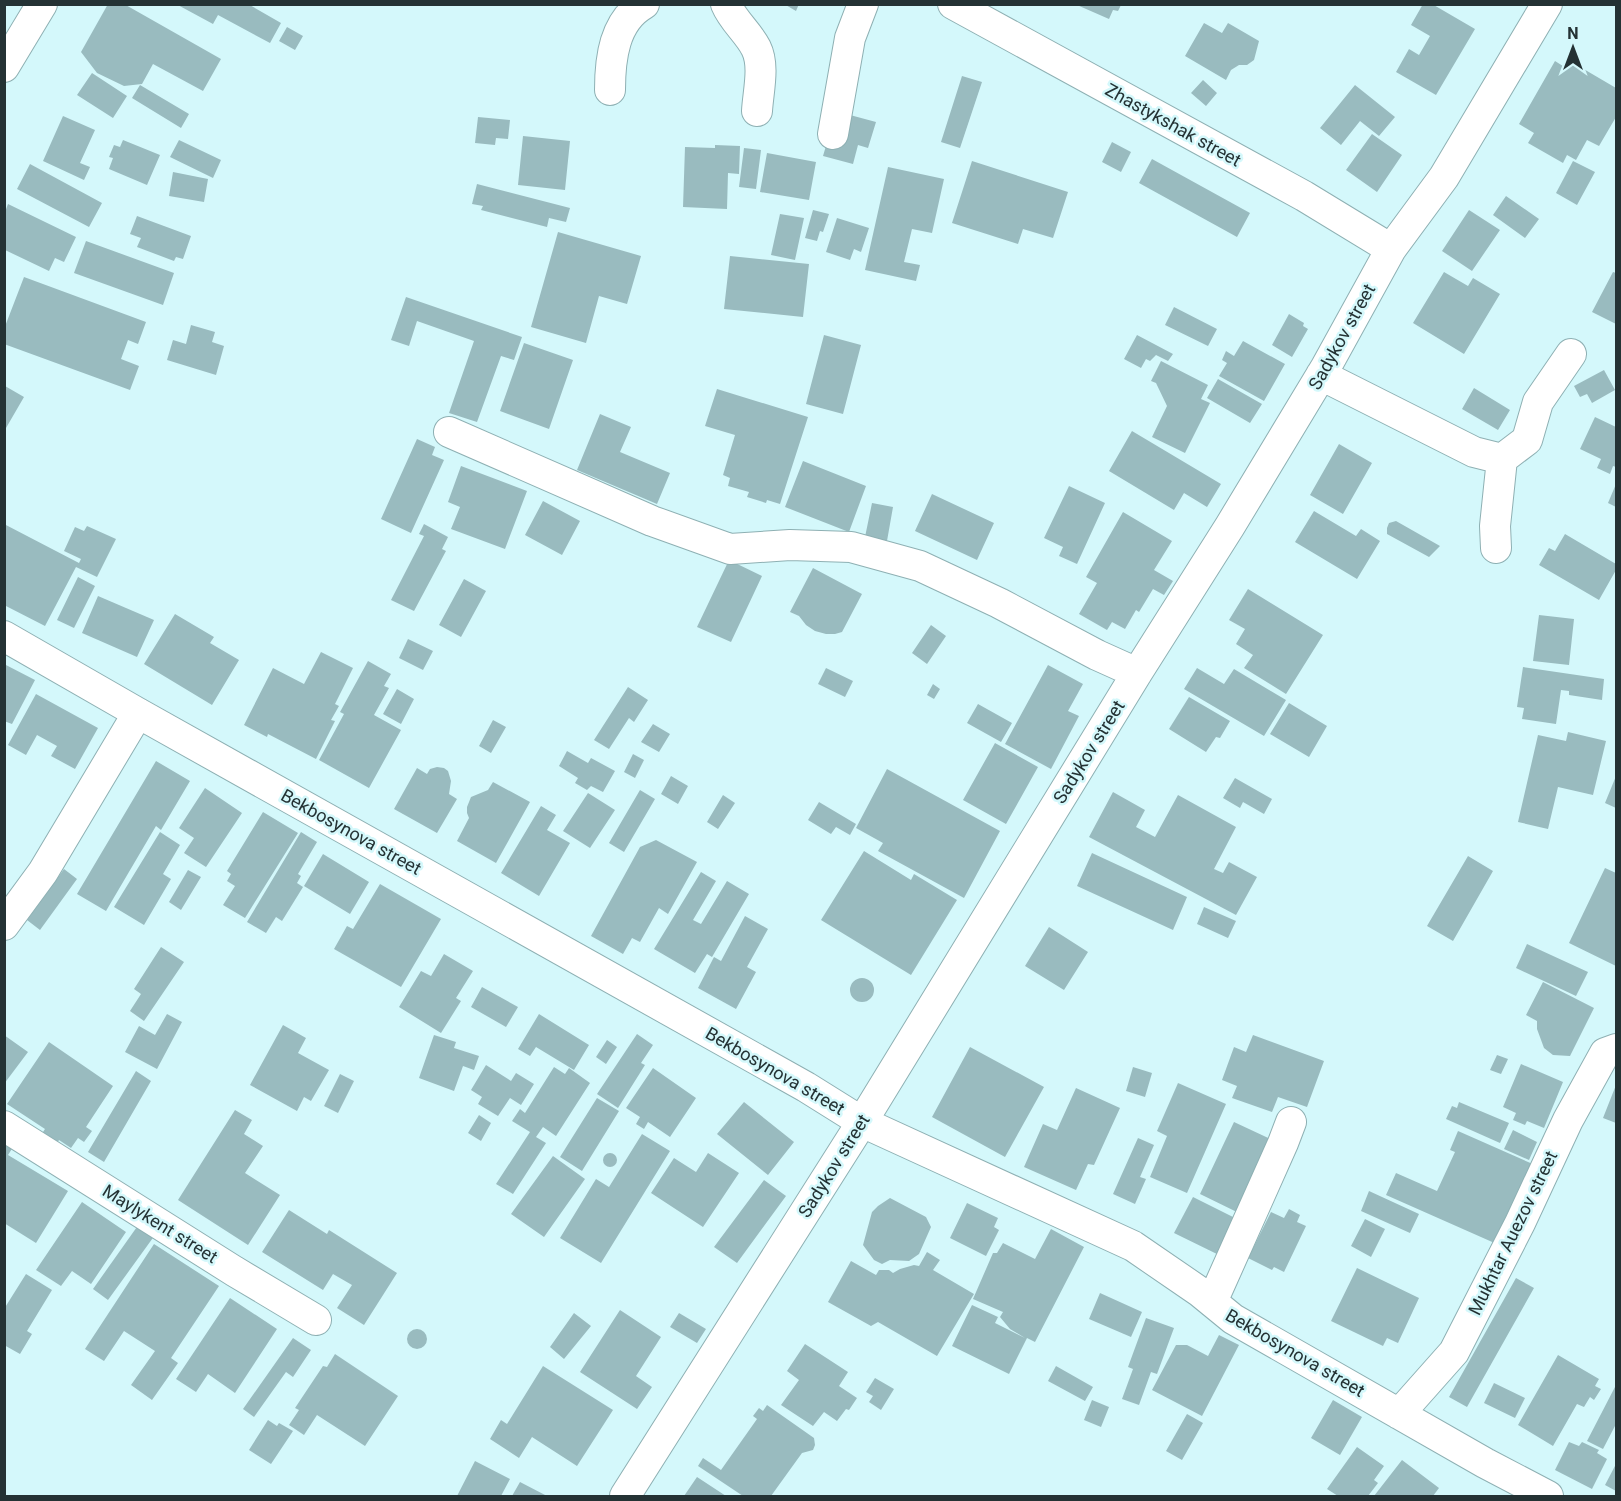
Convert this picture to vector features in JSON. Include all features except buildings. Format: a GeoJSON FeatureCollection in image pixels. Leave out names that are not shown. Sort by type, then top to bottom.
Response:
{"type":"FeatureCollection","features":[{"type":"Feature","properties":{"kind":"street"},"geometry":{"type":"LineString","coordinates":[[4,67],[42,4]]}},
{"type":"Feature","properties":{"kind":"street"},"geometry":{"type":"LineString","coordinates":[[610,90],[610,70],[616,41],[624,22],[644,4]]}},
{"type":"Feature","properties":{"kind":"street"},"geometry":{"type":"LineString","coordinates":[[726,4],[730,14],[756,48],[760,61],[757,111]]}},
{"type":"Feature","properties":{"kind":"street"},"geometry":{"type":"LineString","coordinates":[[833,134],[850,38],[863,4]]}},
{"type":"Feature","properties":{"kind":"street","name":"Zhastykshak street"},"geometry":{"type":"LineString","coordinates":[[953,4],[1304,196],[1391,249]]}},
{"type":"Feature","properties":{"kind":"street","name":"Sadykov street"},"geometry":{"type":"LineString","coordinates":[[626,1497],[862,1122],[1137,673],[1230,526],[1321,375],[1391,249],[1444,177],[1547,4]]}},
{"type":"Feature","properties":{"kind":"street"},"geometry":{"type":"LineString","coordinates":[[1496,548],[1495,526],[1502,459],[1527,440],[1538,402],[1571,354]]}},
{"type":"Feature","properties":{"kind":"street"},"geometry":{"type":"LineString","coordinates":[[1321,375],[1474,452],[1502,459]]}},
{"type":"Feature","properties":{"kind":"street"},"geometry":{"type":"LineString","coordinates":[[449,432],[652,520],[730,549],[790,545],[851,547],[920,566],[1137,673]]}},
{"type":"Feature","properties":{"kind":"street","name":"Bekbosynova street"},"geometry":{"type":"LineString","coordinates":[[4,636],[796,1081],[862,1122],[1133,1246],[1200,1292],[1233,1319],[1548,1497]]}},
{"type":"Feature","properties":{"kind":"street"},"geometry":{"type":"LineString","coordinates":[[4,925],[43,872],[138,713]]}},
{"type":"Feature","properties":{"kind":"street","name":"Mukhtar Auezov street"},"geometry":{"type":"LineString","coordinates":[[1399,1414],[1454,1352],[1520,1223],[1568,1120],[1613,1043]]}},
{"type":"Feature","properties":{"kind":"street"},"geometry":{"type":"LineString","coordinates":[[1212,1302],[1291,1122]]}},
{"type":"Feature","properties":{"kind":"street","name":"Maylykent street"},"geometry":{"type":"LineString","coordinates":[[4,1126],[316,1320]]}}]}
